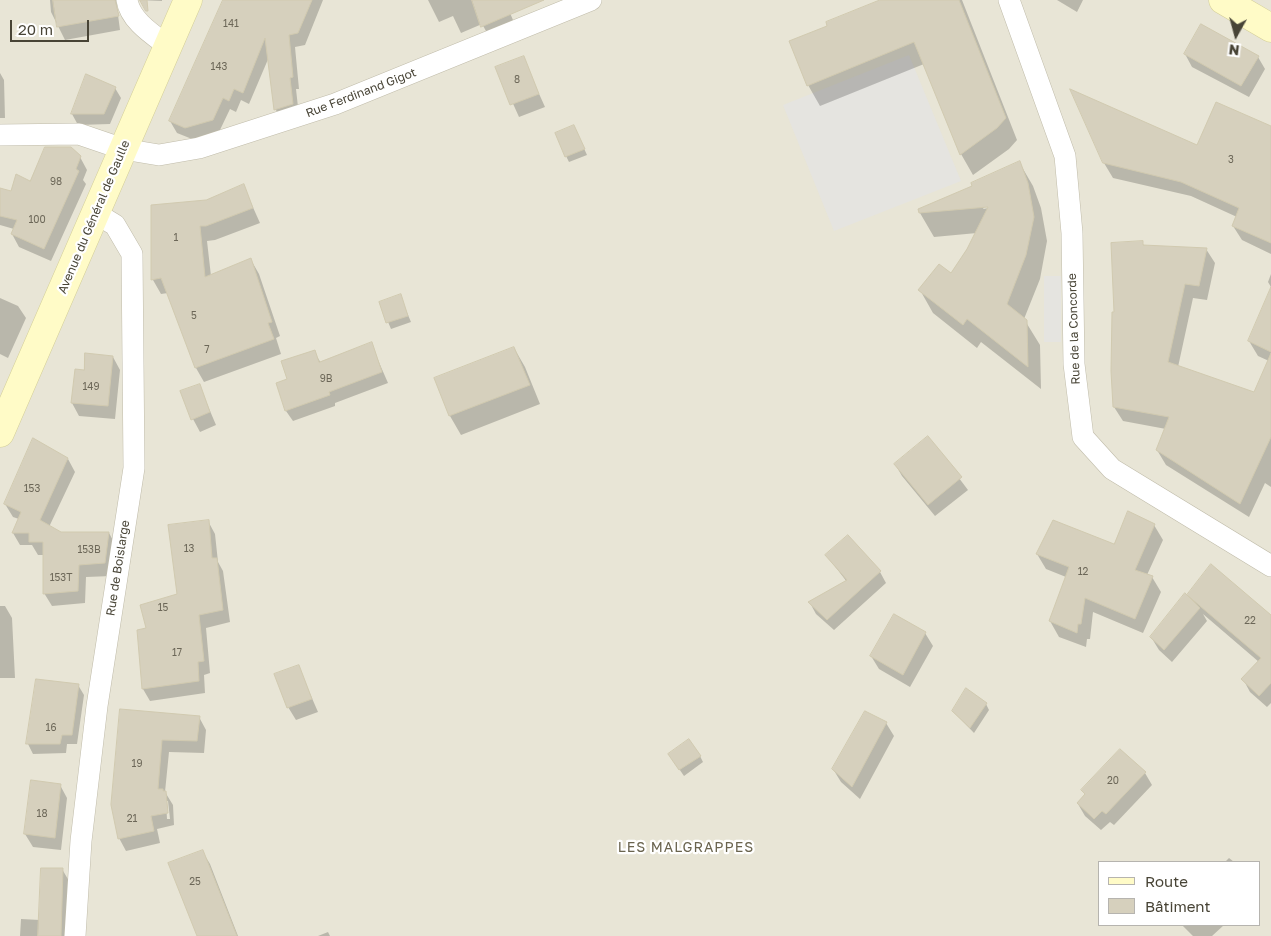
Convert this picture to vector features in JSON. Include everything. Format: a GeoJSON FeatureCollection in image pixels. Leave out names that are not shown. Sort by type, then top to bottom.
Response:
{"type":"FeatureCollection","features":[{"type":"Feature","properties":{"kind":"main road","name":"Avenue du Général de Gaulle"},"geometry":{"type":"LineString","coordinates":[[0,433],[97,214],[123,149],[188,0]]}},
{"type":"Feature","properties":{"kind":"main road"},"geometry":{"type":"LineString","coordinates":[[1223,0],[1271,28]]}},
{"type":"Feature","properties":{"kind":"street"},"geometry":{"type":"LineString","coordinates":[[127,0],[128,10],[150,33],[168,46]]}},
{"type":"Feature","properties":{"kind":"street","name":"Rue Ferdinand Gigot"},"geometry":{"type":"LineString","coordinates":[[0,135],[79,134],[123,149],[159,155],[208,145],[335,104],[591,0]]}},
{"type":"Feature","properties":{"kind":"street","name":"Rue de la Concorde"},"geometry":{"type":"LineString","coordinates":[[1009,0],[1065,156],[1072,232],[1074,364],[1083,437],[1112,469],[1271,566]]}},
{"type":"Feature","properties":{"kind":"street","name":"Rue de Boislarge"},"geometry":{"type":"LineString","coordinates":[[75,936],[81,841],[97,706],[134,468],[132,254],[115,225],[97,214]]}},
{"type":"Feature","properties":{"kind":"shaded area"},"geometry":{"type":"Polygon","coordinates":[[[0,0],[1271,0],[1271,936],[0,936],[0,0]]]}},
{"type":"Feature","properties":{"kind":"shaded area"},"geometry":{"type":"Polygon","coordinates":[[[909,55],[961,181],[834,231],[783,105],[909,55]]]}},
{"type":"Feature","properties":{"kind":"shaded area"},"geometry":{"type":"Polygon","coordinates":[[[1044,276],[1061,276],[1061,342],[1044,342],[1044,276]]]}},
{"type":"Feature","properties":{"kind":"building"},"geometry":{"type":"Polygon","coordinates":[[[53,0],[115,0],[119,16],[57,27],[53,0]]]}},
{"type":"Feature","properties":{"kind":"building"},"geometry":{"type":"Polygon","coordinates":[[[140,0],[147,0],[148,11],[146,11],[140,0]]]}},
{"type":"Feature","properties":{"kind":"building"},"geometry":{"type":"Polygon","coordinates":[[[223,0],[312,0],[298,33],[289,35],[293,77],[290,78],[293,104],[274,110],[265,38],[243,93],[234,89],[229,101],[223,98],[213,120],[185,128],[169,121],[223,0]]]}},
{"type":"Feature","properties":{"kind":"building"},"geometry":{"type":"Polygon","coordinates":[[[472,0],[544,0],[481,27],[472,0]]]}},
{"type":"Feature","properties":{"kind":"building"},"geometry":{"type":"Polygon","coordinates":[[[880,0],[959,0],[1006,118],[997,128],[960,155],[914,42],[807,86],[789,41],[827,26],[826,22],[880,0]]]}},
{"type":"Feature","properties":{"kind":"building"},"geometry":{"type":"Polygon","coordinates":[[[1201,24],[1259,56],[1241,86],[1184,54],[1201,24]]]}},
{"type":"Feature","properties":{"kind":"building"},"geometry":{"type":"Polygon","coordinates":[[[524,56],[539,94],[510,105],[495,67],[524,56]]]}},
{"type":"Feature","properties":{"kind":"building"},"geometry":{"type":"Polygon","coordinates":[[[86,74],[116,87],[104,114],[71,114],[86,74]]]}},
{"type":"Feature","properties":{"kind":"building"},"geometry":{"type":"Polygon","coordinates":[[[1070,89],[1197,145],[1216,102],[1271,126],[1271,243],[1232,226],[1239,208],[1181,182],[1103,163],[1070,89]]]}},
{"type":"Feature","properties":{"kind":"building"},"geometry":{"type":"Polygon","coordinates":[[[574,125],[585,149],[565,157],[555,133],[574,125]]]}},
{"type":"Feature","properties":{"kind":"building"},"geometry":{"type":"Polygon","coordinates":[[[45,147],[71,147],[81,156],[76,169],[79,171],[44,249],[11,234],[17,220],[0,216],[0,188],[11,191],[16,174],[30,181],[45,147]]]}},
{"type":"Feature","properties":{"kind":"building"},"geometry":{"type":"Polygon","coordinates":[[[1020,161],[1028,183],[1034,217],[1026,255],[1007,304],[1027,320],[1028,367],[967,319],[963,325],[918,290],[939,264],[951,273],[967,249],[988,207],[919,213],[918,209],[972,186],[971,183],[1020,161]]]}},
{"type":"Feature","properties":{"kind":"building"},"geometry":{"type":"Polygon","coordinates":[[[244,184],[253,208],[206,226],[200,226],[205,277],[251,258],[272,322],[268,323],[274,339],[195,368],[161,278],[151,280],[151,205],[206,200],[244,184]]]}},
{"type":"Feature","properties":{"kind":"building"},"geometry":{"type":"Polygon","coordinates":[[[1143,241],[1143,245],[1207,248],[1199,286],[1185,284],[1168,362],[1254,392],[1271,353],[1271,437],[1240,504],[1156,450],[1169,417],[1113,407],[1111,371],[1112,312],[1114,312],[1111,243],[1143,241]]]}},
{"type":"Feature","properties":{"kind":"building"},"geometry":{"type":"Polygon","coordinates":[[[1271,287],[1271,352],[1248,341],[1271,287]]]}},
{"type":"Feature","properties":{"kind":"building"},"geometry":{"type":"Polygon","coordinates":[[[401,294],[408,316],[386,323],[379,302],[401,294]]]}},
{"type":"Feature","properties":{"kind":"building"},"geometry":{"type":"Polygon","coordinates":[[[372,342],[382,372],[329,392],[330,395],[285,411],[276,383],[287,379],[281,361],[315,350],[319,362],[372,342]]]}},
{"type":"Feature","properties":{"kind":"building"},"geometry":{"type":"Polygon","coordinates":[[[514,347],[530,385],[449,416],[434,378],[514,347]]]}},
{"type":"Feature","properties":{"kind":"building"},"geometry":{"type":"Polygon","coordinates":[[[85,353],[113,356],[108,406],[71,403],[75,369],[84,370],[85,353]]]}},
{"type":"Feature","properties":{"kind":"building"},"geometry":{"type":"Polygon","coordinates":[[[200,384],[210,412],[191,420],[180,391],[200,384]]]}},
{"type":"Feature","properties":{"kind":"building"},"geometry":{"type":"Polygon","coordinates":[[[928,436],[962,477],[928,505],[894,464],[928,436]]]}},
{"type":"Feature","properties":{"kind":"building"},"geometry":{"type":"Polygon","coordinates":[[[33,438],[68,458],[40,520],[61,532],[109,532],[105,563],[79,565],[78,591],[43,594],[43,542],[29,542],[29,533],[12,533],[21,512],[4,504],[33,438]]]}},
{"type":"Feature","properties":{"kind":"building"},"geometry":{"type":"Polygon","coordinates":[[[1128,511],[1155,524],[1135,570],[1153,576],[1135,619],[1085,598],[1081,624],[1078,624],[1077,633],[1049,621],[1069,567],[1036,554],[1053,520],[1114,544],[1128,511]]]}},
{"type":"Feature","properties":{"kind":"building"},"geometry":{"type":"Polygon","coordinates":[[[209,520],[212,558],[217,558],[223,610],[199,615],[204,661],[198,662],[199,681],[142,689],[137,630],[146,628],[140,605],[177,594],[168,525],[209,520]]]}},
{"type":"Feature","properties":{"kind":"building"},"geometry":{"type":"Polygon","coordinates":[[[848,535],[881,571],[827,620],[808,602],[847,580],[825,555],[848,535]]]}},
{"type":"Feature","properties":{"kind":"building"},"geometry":{"type":"Polygon","coordinates":[[[1211,564],[1271,615],[1271,683],[1259,696],[1241,679],[1261,658],[1187,595],[1211,564]]]}},
{"type":"Feature","properties":{"kind":"building"},"geometry":{"type":"Polygon","coordinates":[[[1185,593],[1200,608],[1164,650],[1150,637],[1185,593]]]}},
{"type":"Feature","properties":{"kind":"building"},"geometry":{"type":"Polygon","coordinates":[[[894,614],[926,632],[903,675],[870,656],[894,614]]]}},
{"type":"Feature","properties":{"kind":"building"},"geometry":{"type":"Polygon","coordinates":[[[299,665],[312,699],[287,708],[274,674],[299,665]]]}},
{"type":"Feature","properties":{"kind":"building"},"geometry":{"type":"Polygon","coordinates":[[[36,679],[79,684],[72,735],[62,735],[60,744],[26,744],[36,679]]]}},
{"type":"Feature","properties":{"kind":"building"},"geometry":{"type":"Polygon","coordinates":[[[966,688],[987,703],[970,728],[952,711],[966,688]]]}},
{"type":"Feature","properties":{"kind":"building"},"geometry":{"type":"Polygon","coordinates":[[[120,709],[200,716],[197,741],[162,740],[158,789],[166,791],[168,813],[151,816],[154,831],[118,839],[111,805],[120,709]]]}},
{"type":"Feature","properties":{"kind":"building"},"geometry":{"type":"Polygon","coordinates":[[[865,711],[887,722],[852,787],[832,769],[865,711]]]}},
{"type":"Feature","properties":{"kind":"building"},"geometry":{"type":"Polygon","coordinates":[[[689,739],[701,756],[679,770],[668,754],[689,739]]]}},
{"type":"Feature","properties":{"kind":"building"},"geometry":{"type":"Polygon","coordinates":[[[1120,749],[1146,772],[1106,814],[1102,811],[1094,819],[1077,803],[1085,794],[1081,790],[1120,749]]]}},
{"type":"Feature","properties":{"kind":"building"},"geometry":{"type":"Polygon","coordinates":[[[31,780],[61,784],[55,838],[24,834],[31,780]]]}},
{"type":"Feature","properties":{"kind":"building"},"geometry":{"type":"Polygon","coordinates":[[[203,850],[237,936],[197,936],[168,863],[203,850]]]}},
{"type":"Feature","properties":{"kind":"building"},"geometry":{"type":"Polygon","coordinates":[[[41,868],[63,868],[61,936],[38,936],[41,868]]]}},
{"type":"Feature","properties":{"kind":"district","name":"LES MALGRAPPES"},"geometry":{"type":"Point","coordinates":[686,848]}}]}
